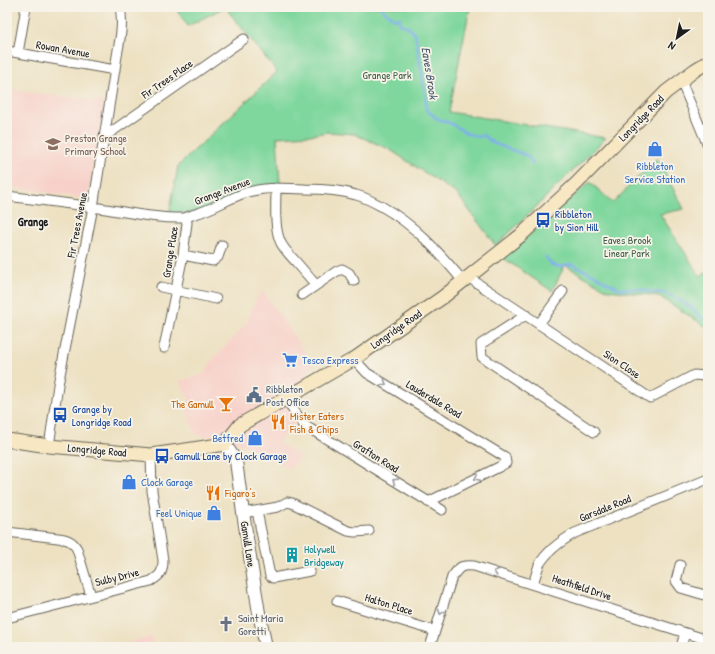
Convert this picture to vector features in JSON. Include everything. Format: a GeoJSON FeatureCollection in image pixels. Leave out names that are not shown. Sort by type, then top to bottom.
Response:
{"type":"FeatureCollection","features":[{"type":"Feature","properties":{"kind":"main road","name":"Longridge Road"},"geometry":{"type":"LineString","coordinates":[[7,440],[49,446],[151,455],[225,444],[240,425],[354,359],[443,297],[466,279],[520,236],[576,184],[666,92],[708,62]]}},
{"type":"Feature","properties":{"kind":"street"},"geometry":{"type":"LineString","coordinates":[[18,53],[26,7]]}},
{"type":"Feature","properties":{"kind":"street","name":"Fir Trees Avenue"},"geometry":{"type":"LineString","coordinates":[[49,446],[58,385],[93,207],[121,30],[122,17],[120,7]]}},
{"type":"Feature","properties":{"kind":"street","name":"Fir Trees Place"},"geometry":{"type":"LineString","coordinates":[[104,137],[244,39]]}},
{"type":"Feature","properties":{"kind":"street","name":"Rowan Avenue"},"geometry":{"type":"LineString","coordinates":[[7,51],[115,70]]}},
{"type":"Feature","properties":{"kind":"street"},"geometry":{"type":"LineString","coordinates":[[681,80],[708,146]]}},
{"type":"Feature","properties":{"kind":"street"},"geometry":{"type":"LineString","coordinates":[[276,188],[276,222],[280,241],[289,255],[316,285]]}},
{"type":"Feature","properties":{"kind":"street","name":"Grange Avenue"},"geometry":{"type":"LineString","coordinates":[[7,196],[145,215],[186,218],[204,212],[248,192],[276,188],[337,191],[370,200],[390,212],[410,226],[432,245],[466,279]]}},
{"type":"Feature","properties":{"kind":"street","name":"Grange Place"},"geometry":{"type":"LineString","coordinates":[[164,348],[183,255],[187,223],[186,218]]}},
{"type":"Feature","properties":{"kind":"street"},"geometry":{"type":"LineString","coordinates":[[183,255],[212,261],[218,257],[222,244]]}},
{"type":"Feature","properties":{"kind":"street"},"geometry":{"type":"LineString","coordinates":[[302,295],[342,269],[349,273],[354,281]]}},
{"type":"Feature","properties":{"kind":"street","name":"Sion Close"},"geometry":{"type":"LineString","coordinates":[[466,279],[526,315],[650,398],[694,374],[705,376],[708,380]]}},
{"type":"Feature","properties":{"kind":"street","name":"Grange Place"},"geometry":{"type":"LineString","coordinates":[[161,287],[216,299]]}},
{"type":"Feature","properties":{"kind":"street"},"geometry":{"type":"LineString","coordinates":[[539,324],[563,291]]}},
{"type":"Feature","properties":{"kind":"street"},"geometry":{"type":"LineString","coordinates":[[526,315],[481,344],[482,358],[594,432]]}},
{"type":"Feature","properties":{"kind":"street","name":"Lauderdale Road"},"geometry":{"type":"LineString","coordinates":[[354,359],[367,373],[505,457],[506,463],[428,502]]}},
{"type":"Feature","properties":{"kind":"street","name":"Grafton Road"},"geometry":{"type":"LineString","coordinates":[[286,399],[304,425],[442,510]]}},
{"type":"Feature","properties":{"kind":"street","name":"Gamull Lane"},"geometry":{"type":"LineString","coordinates":[[225,444],[236,461],[259,613],[266,647]]}},
{"type":"Feature","properties":{"kind":"street","name":"Sulby Drive"},"geometry":{"type":"LineString","coordinates":[[7,618],[151,582],[157,578],[163,569],[163,560],[152,491],[151,455]]}},
{"type":"Feature","properties":{"kind":"street","name":"Garsdale Road"},"geometry":{"type":"LineString","coordinates":[[533,584],[540,565],[547,554],[565,538],[708,479]]}},
{"type":"Feature","properties":{"kind":"street"},"geometry":{"type":"LineString","coordinates":[[243,513],[278,507],[288,502],[348,531],[368,531]]}},
{"type":"Feature","properties":{"kind":"street"},"geometry":{"type":"LineString","coordinates":[[257,511],[271,578],[310,571]]}},
{"type":"Feature","properties":{"kind":"street"},"geometry":{"type":"LineString","coordinates":[[7,532],[67,539],[72,542],[77,549],[91,596]]}},
{"type":"Feature","properties":{"kind":"street","name":"Heathfield Drive"},"geometry":{"type":"LineString","coordinates":[[435,631],[452,577],[457,570],[464,565],[474,566],[533,584],[708,640]]}},
{"type":"Feature","properties":{"kind":"street"},"geometry":{"type":"LineString","coordinates":[[680,565],[676,581],[681,588],[708,596]]}},
{"type":"Feature","properties":{"kind":"street","name":"Halton Place"},"geometry":{"type":"LineString","coordinates":[[337,601],[435,631]]}},
{"type":"Feature","properties":{"kind":"street"},"geometry":{"type":"LineString","coordinates":[[430,647],[435,631]]}},
{"type":"Feature","properties":{"kind":"street"},"geometry":{"type":"LineString","coordinates":[[681,647],[686,633]]}},
{"type":"Feature","properties":{"kind":"shaded area","name":"Preston Grange Primary School"},"geometry":{"type":"Polygon","coordinates":[[[7,89],[105,102],[88,198],[86,199],[7,186],[7,89]]]}},
{"type":"Feature","properties":{"kind":"shaded area"},"geometry":{"type":"Polygon","coordinates":[[[263,291],[313,364],[292,403],[295,428],[281,437],[280,444],[299,456],[291,469],[242,444],[196,434],[185,406],[190,401],[179,381],[205,374],[213,359],[246,324],[257,297],[263,291]]]}},
{"type":"Feature","properties":{"kind":"shaded area"},"geometry":{"type":"Polygon","coordinates":[[[152,636],[153,647],[114,647],[152,636]]]}},
{"type":"Feature","properties":{"kind":"green space"},"geometry":{"type":"Polygon","coordinates":[[[175,7],[225,7],[188,26],[175,7]]]}},
{"type":"Feature","properties":{"kind":"green space","name":"Grange Park"},"geometry":{"type":"Polygon","coordinates":[[[225,7],[470,7],[449,112],[606,138],[496,246],[457,194],[389,149],[354,134],[328,132],[310,135],[277,137],[280,184],[195,213],[169,215],[178,166],[277,72],[225,7]]]}},
{"type":"Feature","properties":{"kind":"green space","name":"Eaves Brook Linear Park"},"geometry":{"type":"Polygon","coordinates":[[[657,158],[684,209],[660,214],[700,276],[708,272],[708,328],[659,296],[608,290],[565,265],[552,291],[503,258],[590,182],[613,203],[657,158]]]}},
{"type":"Feature","properties":{"kind":"waterway","name":"Eaves Brook"},"geometry":{"type":"LineString","coordinates":[[380,7],[395,19],[400,18],[399,24],[407,26],[415,34],[426,98],[426,109],[436,118],[452,124],[466,133],[479,137],[483,135],[493,143],[528,156],[533,165]]}},
{"type":"Feature","properties":{"kind":"waterway"},"geometry":{"type":"LineString","coordinates":[[546,257],[552,265],[560,267],[571,264],[619,288],[640,289],[650,292],[666,293],[689,306],[708,321]]}},
{"type":"Feature","properties":{"kind":"place","name":"Preston Grange Primary School"},"geometry":{"type":"Point","coordinates":[53,144]}},
{"type":"Feature","properties":{"kind":"place","name":"Ribbleton Service Station"},"geometry":{"type":"Point","coordinates":[655,149]}},
{"type":"Feature","properties":{"kind":"place","name":"Ribbleton by Sion Hill"},"geometry":{"type":"Point","coordinates":[543,220]}},
{"type":"Feature","properties":{"kind":"place","name":"Tesco Express"},"geometry":{"type":"Point","coordinates":[290,360]}},
{"type":"Feature","properties":{"kind":"place","name":"Ribbleton Post Office"},"geometry":{"type":"Point","coordinates":[254,395]}},
{"type":"Feature","properties":{"kind":"place","name":"The Gamull"},"geometry":{"type":"Point","coordinates":[226,404]}},
{"type":"Feature","properties":{"kind":"place","name":"Grange by Longridge Road"},"geometry":{"type":"Point","coordinates":[60,415]}},
{"type":"Feature","properties":{"kind":"place","name":"Mister Eaters Fish & Chips"},"geometry":{"type":"Point","coordinates":[278,422]}},
{"type":"Feature","properties":{"kind":"place","name":"Betfred"},"geometry":{"type":"Point","coordinates":[255,438]}},
{"type":"Feature","properties":{"kind":"place","name":"Gamull Lane by Clock Garage"},"geometry":{"type":"Point","coordinates":[162,456]}},
{"type":"Feature","properties":{"kind":"place","name":"Clock Garage"},"geometry":{"type":"Point","coordinates":[129,482]}},
{"type":"Feature","properties":{"kind":"place","name":"Figaro's"},"geometry":{"type":"Point","coordinates":[213,493]}},
{"type":"Feature","properties":{"kind":"place","name":"Feel Unique"},"geometry":{"type":"Point","coordinates":[214,513]}},
{"type":"Feature","properties":{"kind":"place","name":"Holywell Bridgeway"},"geometry":{"type":"Point","coordinates":[292,555]}},
{"type":"Feature","properties":{"kind":"place","name":"Saint Maria Goretti"},"geometry":{"type":"Point","coordinates":[226,624]}},
{"type":"Feature","properties":{"kind":"district","name":"Grange"},"geometry":{"type":"Point","coordinates":[33,221]}}]}
